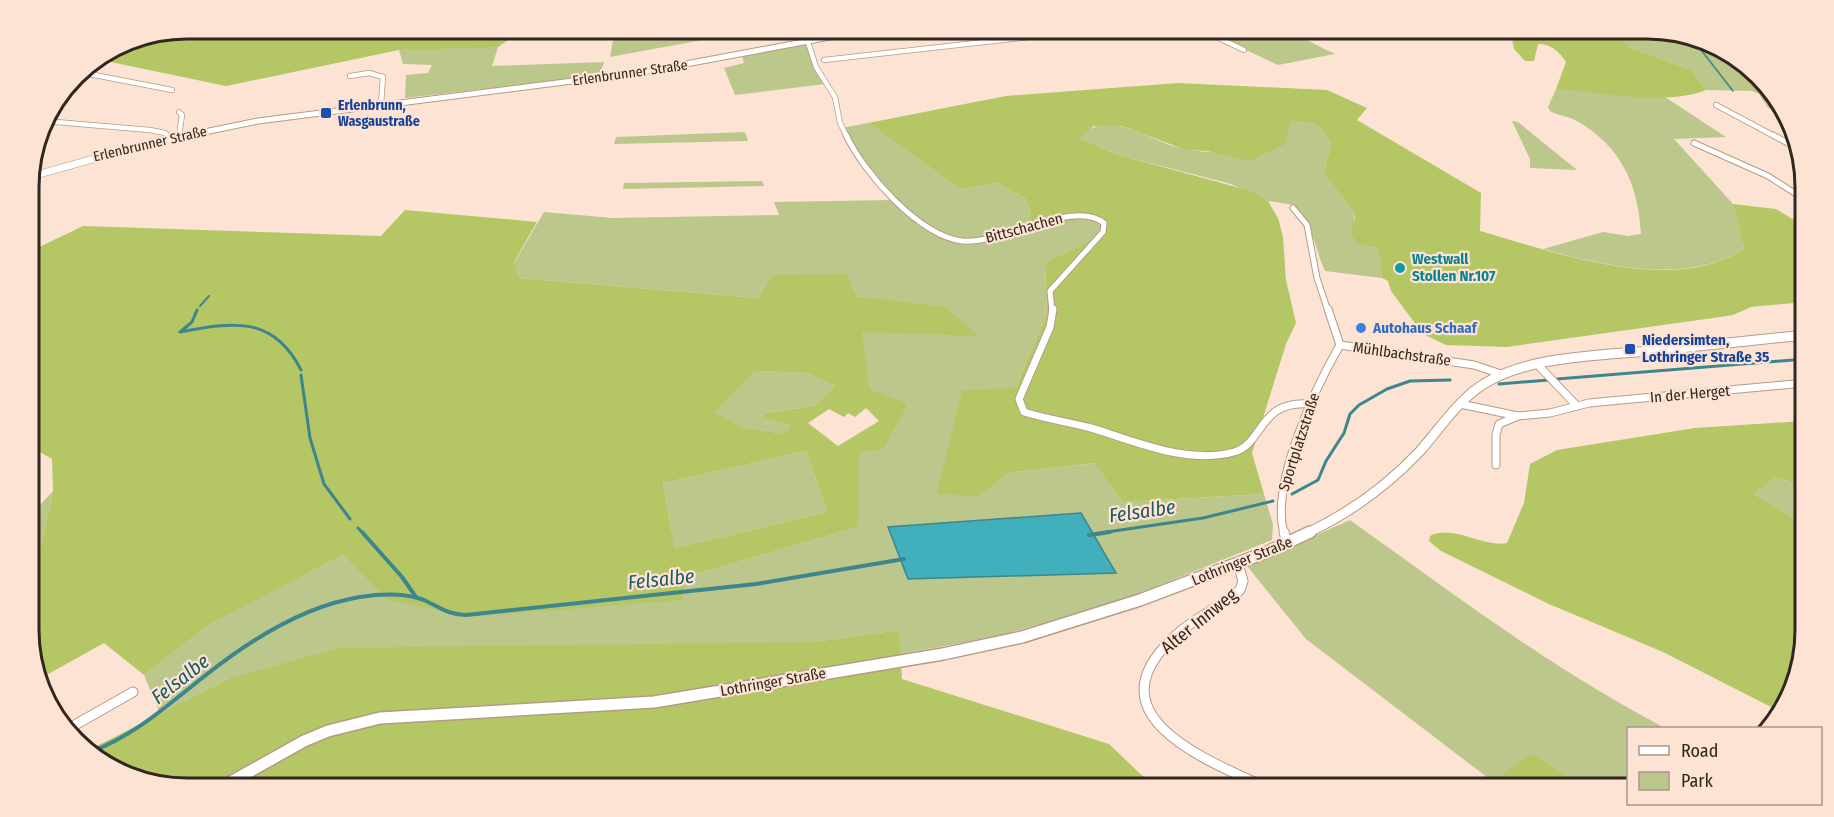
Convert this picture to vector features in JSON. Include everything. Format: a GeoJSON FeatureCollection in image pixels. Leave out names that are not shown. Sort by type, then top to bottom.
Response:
{"type":"FeatureCollection","features":[{"type":"Feature","properties":{"kind":"main road","name":"Erlenbrunner Straße"},"geometry":{"type":"LineString","coordinates":[[39,174],[170,138],[276,118],[634,73],[824,39]]}},
{"type":"Feature","properties":{"kind":"main road","name":"Lothringer Straße"},"geometry":{"type":"LineString","coordinates":[[239,778],[304,741],[336,729],[371,720],[412,715],[630,704],[690,697],[995,644],[1104,613],[1238,564],[1335,519],[1374,495],[1420,451],[1474,390],[1501,375],[1537,364],[1795,336]]}},
{"type":"Feature","properties":{"kind":"street"},"geometry":{"type":"LineString","coordinates":[[824,60],[1011,39]]}},
{"type":"Feature","properties":{"kind":"street"},"geometry":{"type":"LineString","coordinates":[[1220,39],[1244,50]]}},
{"type":"Feature","properties":{"kind":"street","name":"Bittschachen"},"geometry":{"type":"LineString","coordinates":[[808,42],[816,68],[835,97],[840,123],[856,157],[896,204],[944,236],[963,241],[995,237],[1080,214],[1098,218],[1104,223],[1103,232],[1050,291],[1053,307],[1050,327],[1018,399],[1024,412],[1160,448],[1224,455],[1239,451],[1268,418],[1284,405],[1297,402],[1311,404]]}},
{"type":"Feature","properties":{"kind":"street"},"geometry":{"type":"LineString","coordinates":[[350,76],[369,73],[383,77],[381,104]]}},
{"type":"Feature","properties":{"kind":"street"},"geometry":{"type":"LineString","coordinates":[[91,74],[172,90]]}},
{"type":"Feature","properties":{"kind":"street"},"geometry":{"type":"LineString","coordinates":[[1716,105],[1788,143]]}},
{"type":"Feature","properties":{"kind":"street"},"geometry":{"type":"LineString","coordinates":[[179,112],[182,115],[179,136]]}},
{"type":"Feature","properties":{"kind":"street"},"geometry":{"type":"LineString","coordinates":[[54,122],[150,130],[165,133],[170,138]]}},
{"type":"Feature","properties":{"kind":"street"},"geometry":{"type":"LineString","coordinates":[[1694,143],[1768,176],[1795,193]]}},
{"type":"Feature","properties":{"kind":"street","name":"Mühlbachstraße"},"geometry":{"type":"LineString","coordinates":[[1293,208],[1307,225],[1316,272],[1340,345],[1474,365],[1501,375]]}},
{"type":"Feature","properties":{"kind":"street","name":"Sportplatzstraße"},"geometry":{"type":"LineString","coordinates":[[1287,543],[1281,522],[1282,488],[1324,370],[1340,345]]}},
{"type":"Feature","properties":{"kind":"street"},"geometry":{"type":"LineString","coordinates":[[1537,364],[1576,405]]}},
{"type":"Feature","properties":{"kind":"street","name":"In der Herget"},"geometry":{"type":"LineString","coordinates":[[1460,404],[1518,416],[1550,413],[1576,405],[1795,384]]}},
{"type":"Feature","properties":{"kind":"street"},"geometry":{"type":"LineString","coordinates":[[1496,465],[1496,435],[1499,424],[1518,416]]}},
{"type":"Feature","properties":{"kind":"street","name":"Alter Innweg"},"geometry":{"type":"LineString","coordinates":[[1238,564],[1243,576],[1240,590],[1166,643],[1151,664],[1143,690],[1153,722],[1203,756],[1247,778]]}},
{"type":"Feature","properties":{"kind":"street"},"geometry":{"type":"LineString","coordinates":[[74,725],[134,692]]}},
{"type":"Feature","properties":{"kind":"green space"},"geometry":{"type":"Polygon","coordinates":[[[510,39],[498,47],[399,50],[226,86],[109,62],[130,50],[168,40],[510,39]]]}},
{"type":"Feature","properties":{"kind":"green space"},"geometry":{"type":"Polygon","coordinates":[[[613,39],[708,39],[610,57],[613,39]]]}},
{"type":"Feature","properties":{"kind":"green space"},"geometry":{"type":"Polygon","coordinates":[[[1223,39],[1304,39],[1335,54],[1278,65],[1223,39]]]}},
{"type":"Feature","properties":{"kind":"green space"},"geometry":{"type":"Polygon","coordinates":[[[1512,39],[1654,39],[1649,42],[1625,41],[1631,48],[1692,70],[1706,90],[1691,95],[1653,98],[1556,89],[1566,62],[1558,52],[1551,47],[1538,44],[1534,61],[1525,61],[1514,49],[1512,39]]]}},
{"type":"Feature","properties":{"kind":"green space"},"geometry":{"type":"Polygon","coordinates":[[[1655,39],[1666,40],[1685,44],[1721,59],[1752,82],[1773,110],[1768,108],[1759,94],[1752,91],[1706,90],[1692,70],[1631,48],[1624,40],[1649,42],[1655,39]]]}},
{"type":"Feature","properties":{"kind":"green space"},"geometry":{"type":"Polygon","coordinates":[[[806,44],[815,68],[825,84],[735,95],[724,68],[744,63],[742,56],[806,44]]]}},
{"type":"Feature","properties":{"kind":"green space"},"geometry":{"type":"Polygon","coordinates":[[[498,47],[492,66],[604,62],[600,76],[405,98],[406,75],[428,73],[432,65],[403,64],[399,50],[498,47]]]}},
{"type":"Feature","properties":{"kind":"green space"},"geometry":{"type":"Polygon","coordinates":[[[1178,83],[1327,90],[1367,108],[1357,120],[1481,193],[1480,231],[1543,249],[1613,266],[1684,269],[1716,263],[1744,249],[1733,204],[1776,209],[1795,221],[1795,303],[1751,307],[1733,315],[1507,347],[1446,345],[1423,334],[1391,291],[1388,281],[1382,278],[1382,263],[1376,248],[1358,244],[1351,234],[1355,219],[1353,211],[1324,174],[1331,143],[1316,125],[1292,122],[1289,125],[1285,144],[1249,161],[1207,151],[1186,150],[1122,126],[1094,126],[1079,138],[1119,155],[1251,191],[1268,201],[1278,218],[1283,237],[1286,280],[1296,323],[1286,344],[1252,453],[1264,494],[1123,502],[1095,463],[1008,473],[979,497],[937,493],[962,391],[1016,387],[1047,313],[1045,262],[1103,235],[1108,223],[1094,214],[1030,234],[1020,233],[1031,215],[1026,199],[997,183],[960,189],[868,123],[1006,96],[1178,83]]]}},
{"type":"Feature","properties":{"kind":"green space"},"geometry":{"type":"Polygon","coordinates":[[[1556,89],[1665,97],[1726,137],[1674,139],[1733,204],[1744,249],[1722,260],[1698,267],[1645,269],[1592,261],[1543,249],[1603,232],[1628,236],[1641,234],[1636,199],[1625,169],[1606,143],[1593,131],[1574,119],[1550,111],[1548,107],[1556,89]]]}},
{"type":"Feature","properties":{"kind":"green space"},"geometry":{"type":"Polygon","coordinates":[[[1512,121],[1518,122],[1577,170],[1530,168],[1530,159],[1512,121]]]}},
{"type":"Feature","properties":{"kind":"green space"},"geometry":{"type":"Polygon","coordinates":[[[1292,122],[1316,125],[1331,143],[1324,174],[1353,211],[1359,244],[1376,248],[1382,263],[1382,278],[1325,271],[1310,228],[1294,205],[1268,201],[1231,184],[1119,155],[1079,138],[1089,130],[1112,125],[1137,131],[1178,147],[1214,152],[1240,145],[1292,122]]]}},
{"type":"Feature","properties":{"kind":"green space"},"geometry":{"type":"Polygon","coordinates":[[[868,123],[960,189],[997,183],[1026,199],[1031,215],[1021,233],[1094,213],[1108,223],[1104,235],[1045,262],[1047,313],[1016,387],[979,497],[1008,473],[1096,463],[1123,502],[1264,494],[1273,524],[1272,540],[1140,593],[1095,608],[995,637],[900,654],[899,630],[814,642],[228,679],[160,714],[144,675],[209,625],[343,553],[386,599],[685,577],[858,527],[858,452],[908,405],[868,389],[863,332],[945,308],[856,296],[772,275],[758,298],[519,278],[514,263],[544,212],[612,218],[779,215],[774,202],[892,200],[880,187],[842,128],[868,123]]]}},
{"type":"Feature","properties":{"kind":"green space"},"geometry":{"type":"Polygon","coordinates":[[[745,132],[748,141],[614,144],[616,137],[745,132]]]}},
{"type":"Feature","properties":{"kind":"green space"},"geometry":{"type":"Polygon","coordinates":[[[762,181],[764,186],[623,189],[624,183],[762,181]]]}},
{"type":"Feature","properties":{"kind":"green space"},"geometry":{"type":"Polygon","coordinates":[[[405,210],[537,222],[514,262],[519,278],[758,298],[772,275],[846,274],[856,296],[945,307],[979,336],[863,332],[869,389],[908,404],[883,449],[859,452],[858,527],[685,577],[682,600],[468,617],[386,599],[343,554],[209,625],[144,675],[104,643],[46,675],[40,649],[39,554],[53,491],[52,459],[39,452],[39,247],[83,226],[381,236],[405,210]],[[756,371],[714,412],[742,427],[784,434],[791,426],[764,418],[764,413],[814,406],[835,386],[806,373],[756,371]],[[866,408],[855,417],[848,413],[844,417],[829,409],[808,423],[838,446],[879,421],[866,408]],[[806,451],[663,483],[675,548],[827,512],[806,451]]]}},
{"type":"Feature","properties":{"kind":"green space"},"geometry":{"type":"Polygon","coordinates":[[[756,371],[806,373],[835,386],[814,406],[764,413],[764,418],[791,426],[784,434],[742,427],[713,412],[756,371]]]}},
{"type":"Feature","properties":{"kind":"green space"},"geometry":{"type":"Polygon","coordinates":[[[1795,422],[1795,484],[1775,477],[1754,494],[1795,519],[1795,640],[1787,678],[1772,708],[1663,652],[1549,604],[1441,551],[1429,541],[1430,536],[1449,533],[1497,544],[1507,543],[1524,503],[1530,464],[1557,450],[1695,428],[1795,422]]]}},
{"type":"Feature","properties":{"kind":"green space"},"geometry":{"type":"Polygon","coordinates":[[[806,451],[827,512],[675,548],[663,483],[806,451]]]}},
{"type":"Feature","properties":{"kind":"green space"},"geometry":{"type":"Polygon","coordinates":[[[1775,477],[1795,484],[1795,519],[1754,494],[1775,477]]]}},
{"type":"Feature","properties":{"kind":"green space"},"geometry":{"type":"Polygon","coordinates":[[[53,491],[39,554],[39,506],[53,491]]]}},
{"type":"Feature","properties":{"kind":"green space"},"geometry":{"type":"Polygon","coordinates":[[[1350,520],[1543,656],[1663,727],[1627,727],[1627,778],[1570,778],[1532,755],[1497,778],[1488,778],[1306,639],[1247,566],[1350,520]]]}},
{"type":"Feature","properties":{"kind":"green space"},"geometry":{"type":"Polygon","coordinates":[[[899,630],[902,679],[1109,744],[1145,778],[187,778],[168,777],[130,767],[96,746],[228,679],[339,648],[814,642],[899,630]]]}},
{"type":"Feature","properties":{"kind":"green space"},"geometry":{"type":"Polygon","coordinates":[[[1532,754],[1570,778],[1496,778],[1532,754]]]}},
{"type":"Feature","properties":{"kind":"water"},"geometry":{"type":"Polygon","coordinates":[[[1081,513],[1116,573],[908,579],[888,527],[1081,513]]]}},
{"type":"Feature","properties":{"kind":"waterway"},"geometry":{"type":"LineString","coordinates":[[1700,49],[1733,91]]}},
{"type":"Feature","properties":{"kind":"waterway"},"geometry":{"type":"LineString","coordinates":[[200,306],[209,296]]}},
{"type":"Feature","properties":{"kind":"waterway"},"geometry":{"type":"LineString","coordinates":[[197,310],[192,322],[180,332],[234,325],[264,331],[278,339],[290,352],[301,370]]}},
{"type":"Feature","properties":{"kind":"waterway","name":"Felsalbe"},"geometry":{"type":"LineString","coordinates":[[1557,379],[1795,360]]}},
{"type":"Feature","properties":{"kind":"waterway"},"geometry":{"type":"LineString","coordinates":[[301,375],[310,438],[324,484],[350,519]]}},
{"type":"Feature","properties":{"kind":"waterway","name":"Felsalbe"},"geometry":{"type":"LineString","coordinates":[[1292,494],[1318,480],[1326,461],[1344,433],[1350,414],[1359,405],[1387,389],[1410,381],[1450,380]]}},
{"type":"Feature","properties":{"kind":"waterway","name":"Felsalbe"},"geometry":{"type":"LineString","coordinates":[[1499,384],[1549,380]]}},
{"type":"Feature","properties":{"kind":"waterway","name":"Felsalbe"},"geometry":{"type":"LineString","coordinates":[[1100,533],[1203,518],[1273,501]]}},
{"type":"Feature","properties":{"kind":"waterway"},"geometry":{"type":"LineString","coordinates":[[358,528],[362,532]]}},
{"type":"Feature","properties":{"kind":"waterway"},"geometry":{"type":"LineString","coordinates":[[362,532],[402,577],[416,597]]}},
{"type":"Feature","properties":{"kind":"waterway","name":"Felsalbe"},"geometry":{"type":"LineString","coordinates":[[1089,535],[1110,532]]}},
{"type":"Feature","properties":{"kind":"waterway","name":"Felsalbe"},"geometry":{"type":"LineString","coordinates":[[99,748],[139,727],[259,637],[318,608],[360,597],[401,595],[424,600],[449,612],[466,615],[756,584],[904,559]]}},
{"type":"Feature","properties":{"kind":"place","name":"Erlenbrunn, Wasgaustraße"},"geometry":{"type":"Point","coordinates":[326,113]}},
{"type":"Feature","properties":{"kind":"place","name":"Westwall Stollen Nr.107"},"geometry":{"type":"Point","coordinates":[1400,268]}},
{"type":"Feature","properties":{"kind":"place","name":"Autohaus Schaaf"},"geometry":{"type":"Point","coordinates":[1361,328]}},
{"type":"Feature","properties":{"kind":"place","name":"Niedersimten, Lothringer Straße 35"},"geometry":{"type":"Point","coordinates":[1630,349]}}]}
